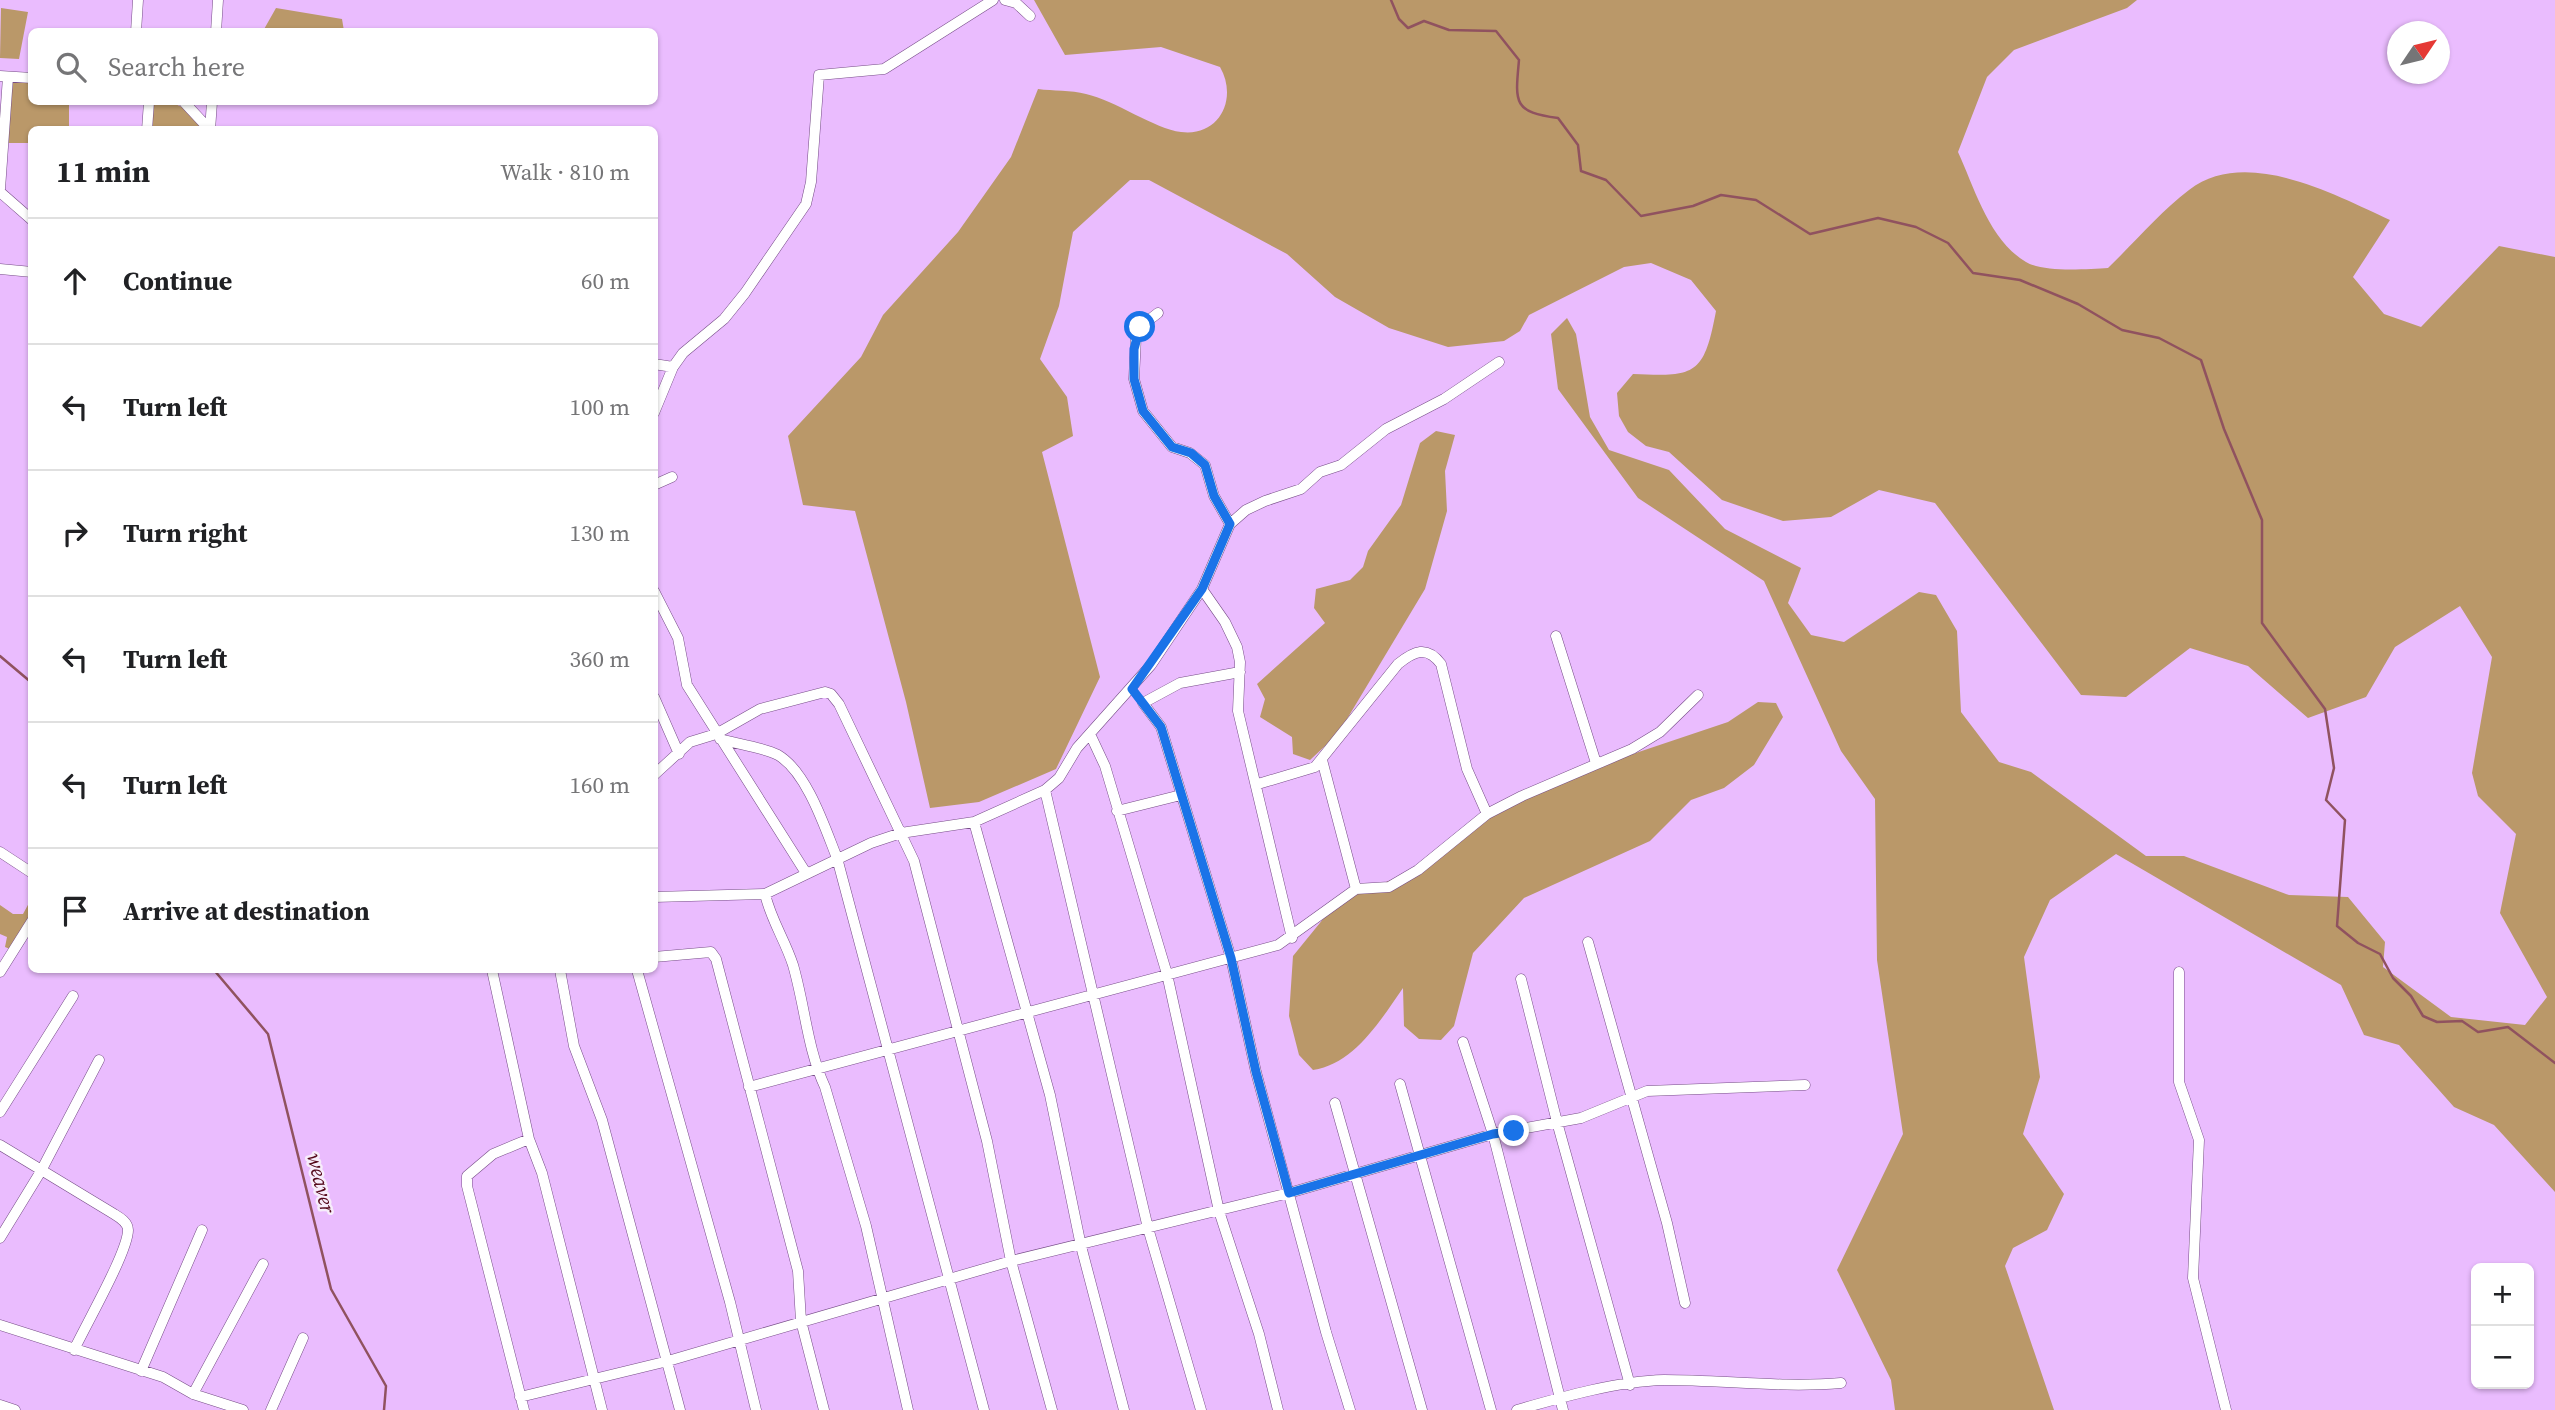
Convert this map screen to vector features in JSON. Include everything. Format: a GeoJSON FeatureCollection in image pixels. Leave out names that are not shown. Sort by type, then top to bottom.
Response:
{"type":"FeatureCollection","features":[{"type":"Feature","properties":{"kind":"street"},"geometry":{"type":"LineString","coordinates":[[136,28],[138,0]]}},
{"type":"Feature","properties":{"kind":"street"},"geometry":{"type":"LineString","coordinates":[[216,28],[218,0]]}},
{"type":"Feature","properties":{"kind":"street"},"geometry":{"type":"LineString","coordinates":[[658,403],[673,367],[683,353],[724,318],[745,293],[806,204],[811,182],[820,75],[884,69],[993,0]]}},
{"type":"Feature","properties":{"kind":"street"},"geometry":{"type":"LineString","coordinates":[[1005,0],[1016,3],[1030,16]]}},
{"type":"Feature","properties":{"kind":"street"},"geometry":{"type":"LineString","coordinates":[[28,78],[4,77],[0,190],[28,216]]}},
{"type":"Feature","properties":{"kind":"street"},"geometry":{"type":"LineString","coordinates":[[147,126],[149,105]]}},
{"type":"Feature","properties":{"kind":"street"},"geometry":{"type":"LineString","coordinates":[[187,105],[206,126]]}},
{"type":"Feature","properties":{"kind":"street"},"geometry":{"type":"LineString","coordinates":[[210,126],[212,105]]}},
{"type":"Feature","properties":{"kind":"street"},"geometry":{"type":"LineString","coordinates":[[0,269],[28,272]]}},
{"type":"Feature","properties":{"kind":"street"},"geometry":{"type":"LineString","coordinates":[[1158,313],[1140,327],[1136,336],[1134,379],[1143,411],[1172,447],[1191,453],[1205,465],[1214,496],[1230,524]]}},
{"type":"Feature","properties":{"kind":"street"},"geometry":{"type":"LineString","coordinates":[[658,897],[765,894],[837,858],[901,832],[974,822],[1045,790],[1059,778],[1077,748],[1132,689],[1202,589],[1230,524],[1265,501],[1301,489],[1321,472],[1341,465],[1386,429],[1444,399],[1499,362]]}},
{"type":"Feature","properties":{"kind":"street"},"geometry":{"type":"LineString","coordinates":[[658,365],[673,367]]}},
{"type":"Feature","properties":{"kind":"street"},"geometry":{"type":"LineString","coordinates":[[658,483],[672,477]]}},
{"type":"Feature","properties":{"kind":"street"},"geometry":{"type":"LineString","coordinates":[[1202,589],[1231,633],[1239,654],[1238,711],[1258,784],[1292,938]]}},
{"type":"Feature","properties":{"kind":"street"},"geometry":{"type":"LineString","coordinates":[[658,597],[678,638],[687,685],[806,873]]}},
{"type":"Feature","properties":{"kind":"street"},"geometry":{"type":"LineString","coordinates":[[658,614],[667,611]]}},
{"type":"Feature","properties":{"kind":"street"},"geometry":{"type":"LineString","coordinates":[[1556,636],[1596,763]]}},
{"type":"Feature","properties":{"kind":"street"},"geometry":{"type":"LineString","coordinates":[[1258,784],[1308,771],[1322,761],[1398,664],[1411,653],[1424,650],[1433,654],[1441,664],[1467,769],[1487,814]]}},
{"type":"Feature","properties":{"kind":"street"},"geometry":{"type":"LineString","coordinates":[[1143,703],[1180,683],[1240,672]]}},
{"type":"Feature","properties":{"kind":"street"},"geometry":{"type":"LineString","coordinates":[[1132,689],[1161,727],[1231,958],[1256,1072],[1325,1332],[1350,1410]]}},
{"type":"Feature","properties":{"kind":"street"},"geometry":{"type":"LineString","coordinates":[[679,755],[679,748],[690,742],[718,736],[768,706],[785,704],[815,693],[831,694],[914,861],[987,1141],[1011,1261],[1052,1410]]}},
{"type":"Feature","properties":{"kind":"street"},"geometry":{"type":"LineString","coordinates":[[749,1087],[1231,958],[1292,938],[1356,889],[1389,887],[1418,870],[1487,814],[1632,749],[1660,732],[1698,695]]}},
{"type":"Feature","properties":{"kind":"street"},"geometry":{"type":"LineString","coordinates":[[658,706],[679,755]]}},
{"type":"Feature","properties":{"kind":"street"},"geometry":{"type":"LineString","coordinates":[[1090,734],[1102,757],[1167,974],[1219,1211],[1259,1334],[1278,1410]]}},
{"type":"Feature","properties":{"kind":"street"},"geometry":{"type":"LineString","coordinates":[[718,736],[778,756],[797,776],[814,801],[837,858],[984,1410]]}},
{"type":"Feature","properties":{"kind":"street"},"geometry":{"type":"LineString","coordinates":[[658,772],[679,755]]}},
{"type":"Feature","properties":{"kind":"street"},"geometry":{"type":"LineString","coordinates":[[1322,761],[1356,889]]}},
{"type":"Feature","properties":{"kind":"street"},"geometry":{"type":"LineString","coordinates":[[1045,790],[1148,1228],[1201,1410]]}},
{"type":"Feature","properties":{"kind":"street"},"geometry":{"type":"LineString","coordinates":[[1117,811],[1181,795]]}},
{"type":"Feature","properties":{"kind":"street"},"geometry":{"type":"LineString","coordinates":[[974,822],[1050,1095],[1081,1246],[1124,1410]]}},
{"type":"Feature","properties":{"kind":"street"},"geometry":{"type":"LineString","coordinates":[[0,852],[28,870]]}},
{"type":"Feature","properties":{"kind":"street"},"geometry":{"type":"LineString","coordinates":[[765,894],[774,924],[793,966],[816,1069],[825,1087],[884,1297],[908,1410]]}},
{"type":"Feature","properties":{"kind":"street"},"geometry":{"type":"LineString","coordinates":[[0,972],[28,927]]}},
{"type":"Feature","properties":{"kind":"street"},"geometry":{"type":"LineString","coordinates":[[1588,942],[1611,1019],[1630,1101],[1667,1223],[1685,1303]]}},
{"type":"Feature","properties":{"kind":"street"},"geometry":{"type":"LineString","coordinates":[[658,957],[714,954],[798,1271],[801,1321],[824,1410]]}},
{"type":"Feature","properties":{"kind":"street"},"geometry":{"type":"LineString","coordinates":[[2179,972],[2179,1082],[2199,1140],[2193,1278],[2226,1410]]}},
{"type":"Feature","properties":{"kind":"street"},"geometry":{"type":"LineString","coordinates":[[493,973],[529,1139],[545,1186],[602,1410]]}},
{"type":"Feature","properties":{"kind":"street"},"geometry":{"type":"LineString","coordinates":[[561,973],[574,1046],[602,1120],[680,1410]]}},
{"type":"Feature","properties":{"kind":"street"},"geometry":{"type":"LineString","coordinates":[[638,973],[739,1339],[756,1410]]}},
{"type":"Feature","properties":{"kind":"street"},"geometry":{"type":"LineString","coordinates":[[1521,979],[1557,1122],[1630,1385]]}},
{"type":"Feature","properties":{"kind":"street"},"geometry":{"type":"LineString","coordinates":[[0,1112],[73,996]]}},
{"type":"Feature","properties":{"kind":"street"},"geometry":{"type":"LineString","coordinates":[[1463,1042],[1493,1134],[1563,1410]]}},
{"type":"Feature","properties":{"kind":"street"},"geometry":{"type":"LineString","coordinates":[[0,1238],[41,1171],[99,1060]]}},
{"type":"Feature","properties":{"kind":"street"},"geometry":{"type":"LineString","coordinates":[[1400,1084],[1491,1410]]}},
{"type":"Feature","properties":{"kind":"street"},"geometry":{"type":"LineString","coordinates":[[520,1397],[668,1361],[1011,1261],[1289,1193],[1493,1134],[1581,1118],[1601,1108],[1630,1101],[1647,1091],[1670,1088],[1805,1085]]}},
{"type":"Feature","properties":{"kind":"street"},"geometry":{"type":"LineString","coordinates":[[1335,1103],[1422,1410]]}},
{"type":"Feature","properties":{"kind":"street"},"geometry":{"type":"LineString","coordinates":[[524,1410],[467,1186],[467,1176],[487,1158],[529,1139]]}},
{"type":"Feature","properties":{"kind":"street"},"geometry":{"type":"LineString","coordinates":[[0,1145],[126,1224],[128,1230],[120,1255],[74,1350]]}},
{"type":"Feature","properties":{"kind":"street"},"geometry":{"type":"LineString","coordinates":[[141,1371],[202,1230]]}},
{"type":"Feature","properties":{"kind":"street"},"geometry":{"type":"LineString","coordinates":[[193,1394],[263,1264]]}},
{"type":"Feature","properties":{"kind":"street"},"geometry":{"type":"LineString","coordinates":[[0,1325],[163,1377],[193,1394],[243,1410]]}},
{"type":"Feature","properties":{"kind":"street"},"geometry":{"type":"LineString","coordinates":[[271,1410],[303,1338]]}},
{"type":"Feature","properties":{"kind":"street"},"geometry":{"type":"LineString","coordinates":[[1517,1410],[1560,1398],[1662,1380],[1784,1386],[1842,1383]]}},
{"type":"Feature","properties":{"kind":"street"},"geometry":{"type":"LineString","coordinates":[[0,1405],[15,1410]]}},
{"type":"Feature","properties":{"kind":"shaded area"},"geometry":{"type":"Polygon","coordinates":[[[1034,0],[2137,0],[2127,8],[2014,50],[1987,77],[1958,152],[1993,227],[2002,241],[2026,262],[2055,269],[2108,268],[2189,190],[2212,178],[2237,173],[2290,179],[2390,220],[2353,277],[2384,314],[2421,327],[2499,246],[2555,257],[2555,1192],[2494,1125],[2454,1107],[2399,1045],[2364,1035],[2341,985],[2116,854],[2050,900],[2024,957],[2040,1077],[2023,1134],[2064,1194],[2047,1230],[2013,1248],[2005,1266],[2054,1410],[1895,1410],[1891,1380],[1837,1270],[1903,1134],[1877,960],[1875,799],[1841,751],[1764,581],[1638,498],[1558,389],[1551,334],[1567,318],[1576,334],[1590,417],[1609,450],[1669,470],[1725,529],[1801,568],[1788,603],[1811,635],[1844,642],[1919,592],[1936,595],[1957,631],[1961,712],[1999,762],[2031,772],[2146,856],[2184,856],[2289,895],[2348,897],[2385,942],[2383,967],[2451,1017],[2525,1025],[2547,997],[2500,913],[2516,834],[2478,796],[2472,773],[2492,657],[2460,606],[2395,647],[2366,697],[2308,718],[2248,666],[2190,648],[2126,697],[2081,695],[1935,503],[1879,490],[1831,517],[1783,521],[1722,500],[1669,452],[1646,446],[1628,432],[1619,416],[1617,393],[1633,374],[1671,374],[1694,368],[1707,348],[1716,311],[1691,280],[1651,263],[1624,267],[1529,315],[1520,331],[1504,341],[1448,347],[1389,328],[1335,297],[1287,254],[1149,180],[1130,180],[1073,232],[1059,306],[1040,359],[1067,397],[1073,436],[1042,452],[1100,677],[1056,769],[979,802],[930,808],[906,702],[855,511],[803,505],[788,436],[861,357],[883,315],[958,232],[1011,157],[1038,89],[1097,97],[1159,126],[1181,132],[1195,132],[1206,128],[1215,122],[1226,103],[1225,79],[1220,67],[1161,47],[1065,55],[1034,0]]]}},
{"type":"Feature","properties":{"kind":"shaded area"},"geometry":{"type":"Polygon","coordinates":[[[1,8],[28,12],[19,59],[0,58],[1,8]]]}},
{"type":"Feature","properties":{"kind":"shaded area"},"geometry":{"type":"Polygon","coordinates":[[[276,8],[342,19],[344,28],[265,28],[276,8]]]}},
{"type":"Feature","properties":{"kind":"shaded area"},"geometry":{"type":"Polygon","coordinates":[[[13,82],[28,82],[28,105],[69,105],[69,126],[28,126],[28,143],[6,143],[13,82]]]}},
{"type":"Feature","properties":{"kind":"shaded area"},"geometry":{"type":"Polygon","coordinates":[[[152,105],[177,105],[183,107],[202,126],[149,126],[152,105]]]}},
{"type":"Feature","properties":{"kind":"shaded area"},"geometry":{"type":"Polygon","coordinates":[[[1436,431],[1455,435],[1445,471],[1447,511],[1425,589],[1338,734],[1310,760],[1293,754],[1292,737],[1260,717],[1265,699],[1257,684],[1325,623],[1314,608],[1316,589],[1350,580],[1363,567],[1368,551],[1401,505],[1420,443],[1436,431]]]}},
{"type":"Feature","properties":{"kind":"shaded area"},"geometry":{"type":"Polygon","coordinates":[[[1758,702],[1776,703],[1783,717],[1754,765],[1724,788],[1691,800],[1650,841],[1524,898],[1473,953],[1454,1026],[1441,1040],[1419,1039],[1404,1026],[1403,988],[1365,1039],[1341,1059],[1313,1070],[1299,1055],[1289,1016],[1293,956],[1328,913],[1361,892],[1428,865],[1491,816],[1600,765],[1728,722],[1758,702]]]}},
{"type":"Feature","properties":{"kind":"shaded area"},"geometry":{"type":"Polygon","coordinates":[[[0,905],[13,914],[23,914],[28,905],[28,919],[10,949],[5,947],[7,937],[0,934],[0,905]]]}},
{"type":"Feature","properties":{"kind":"waterway"},"geometry":{"type":"LineString","coordinates":[[1391,0],[1399,19],[1408,28],[1424,21],[1449,30],[1496,31],[1519,60],[1517,86],[1520,103],[1532,112],[1558,118],[1578,145],[1581,171],[1606,180],[1641,216],[1693,206],[1721,195],[1756,200],[1810,234],[1878,218],[1916,227],[1948,243],[1973,273],[2020,280],[2078,304],[2122,330],[2159,338],[2201,360],[2224,429],[2262,520],[2262,623],[2325,709],[2334,768],[2326,800],[2345,820],[2337,926],[2358,943],[2380,954],[2393,978],[2411,996],[2423,1016],[2437,1022],[2462,1021],[2478,1032],[2508,1027],[2555,1063]]}},
{"type":"Feature","properties":{"kind":"waterway","name":"weaver"},"geometry":{"type":"LineString","coordinates":[[0,656],[28,680]]}},
{"type":"Feature","properties":{"kind":"waterway","name":"weaver"},"geometry":{"type":"LineString","coordinates":[[217,973],[268,1034],[331,1289],[386,1386],[384,1410]]}},
{"type":"Feature","properties":{"kind":"route"},"geometry":{"type":"LineString","coordinates":[[1140,327],[1134,349],[1134,379],[1143,411],[1172,447],[1191,453],[1205,465],[1214,496],[1230,524],[1202,589],[1132,689],[1161,727],[1231,958],[1256,1072],[1289,1193],[1493,1134],[1514,1131]]}}]}
